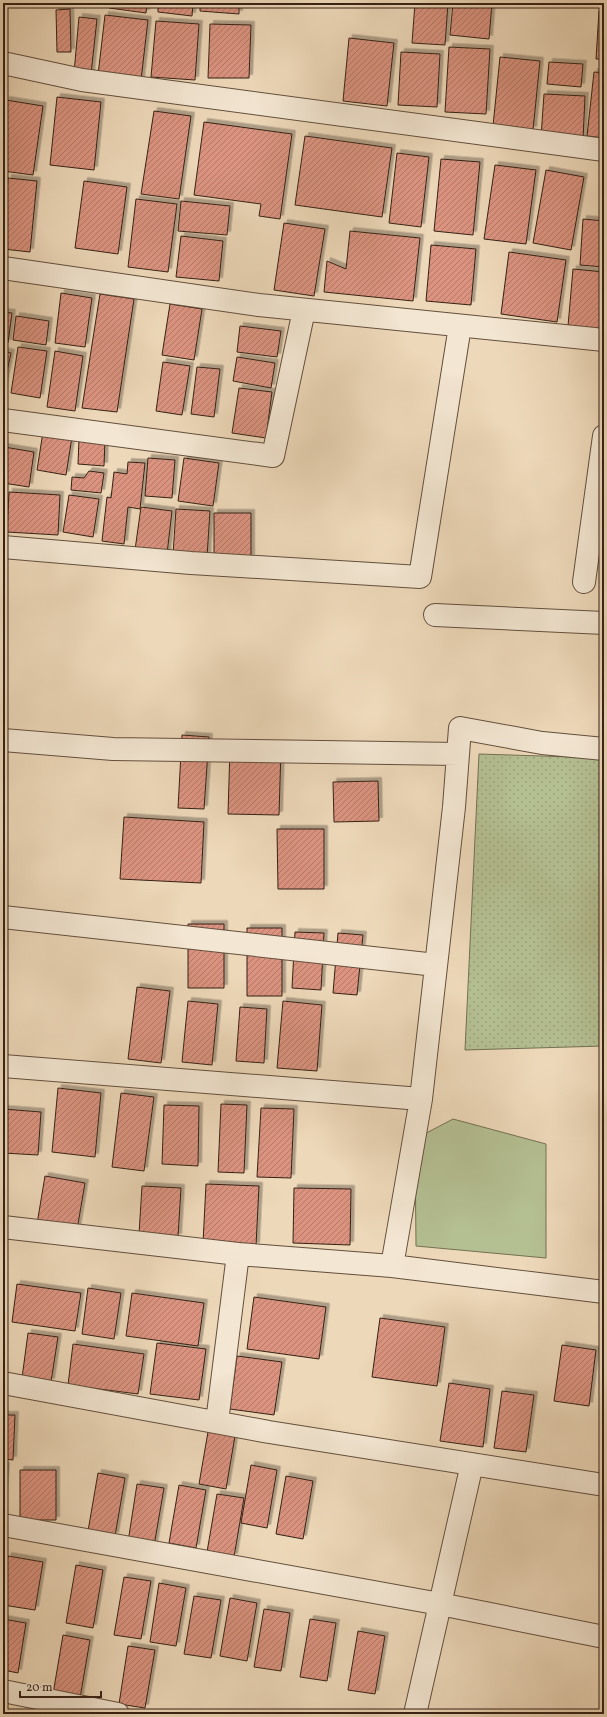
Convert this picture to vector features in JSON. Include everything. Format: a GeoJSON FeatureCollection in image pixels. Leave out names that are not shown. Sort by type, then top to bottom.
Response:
{"type":"FeatureCollection","features":[{"type":"Feature","properties":{"kind":"street"},"geometry":{"type":"LineString","coordinates":[[3,62],[82,80],[604,150]]}},
{"type":"Feature","properties":{"kind":"street"},"geometry":{"type":"LineString","coordinates":[[3,268],[259,306],[604,340]]}},
{"type":"Feature","properties":{"kind":"street"},"geometry":{"type":"LineString","coordinates":[[3,420],[273,456],[304,310]]}},
{"type":"Feature","properties":{"kind":"street"},"geometry":{"type":"LineString","coordinates":[[3,547],[191,563],[420,577],[460,326]]}},
{"type":"Feature","properties":{"kind":"street"},"geometry":{"type":"LineString","coordinates":[[584,582],[604,436]]}},
{"type":"Feature","properties":{"kind":"street"},"geometry":{"type":"LineString","coordinates":[[435,615],[604,623]]}},
{"type":"Feature","properties":{"kind":"street"},"geometry":{"type":"LineString","coordinates":[[392,1266],[421,1099],[454,807],[460,728],[542,743],[604,749]]}},
{"type":"Feature","properties":{"kind":"street"},"geometry":{"type":"LineString","coordinates":[[3,740],[113,749],[458,754]]}},
{"type":"Feature","properties":{"kind":"street"},"geometry":{"type":"LineString","coordinates":[[3,918],[436,965]]}},
{"type":"Feature","properties":{"kind":"street"},"geometry":{"type":"LineString","coordinates":[[3,1066],[421,1099]]}},
{"type":"Feature","properties":{"kind":"street"},"geometry":{"type":"LineString","coordinates":[[3,1227],[238,1254],[392,1266],[604,1292]]}},
{"type":"Feature","properties":{"kind":"street"},"geometry":{"type":"LineString","coordinates":[[217,1422],[238,1254]]}},
{"type":"Feature","properties":{"kind":"street"},"geometry":{"type":"LineString","coordinates":[[3,1383],[277,1433],[604,1485]]}},
{"type":"Feature","properties":{"kind":"street"},"geometry":{"type":"LineString","coordinates":[[415,1714],[472,1464]]}},
{"type":"Feature","properties":{"kind":"street"},"geometry":{"type":"LineString","coordinates":[[3,1525],[440,1604],[604,1636]]}},
{"type":"Feature","properties":{"kind":"street"},"geometry":{"type":"LineString","coordinates":[[3,1690],[118,1714]]}},
{"type":"Feature","properties":{"kind":"green space"},"geometry":{"type":"Polygon","coordinates":[[[479,754],[604,758],[604,1046],[465,1050],[479,754]]]}},
{"type":"Feature","properties":{"kind":"green space"},"geometry":{"type":"Polygon","coordinates":[[[453,1119],[546,1144],[546,1258],[416,1246],[415,1139],[453,1119]]]}},
{"type":"Feature","properties":{"kind":"building"},"geometry":{"type":"Polygon","coordinates":[[[110,3],[147,3],[146,13],[109,8],[110,3]]]}},
{"type":"Feature","properties":{"kind":"building"},"geometry":{"type":"Polygon","coordinates":[[[158,3],[193,3],[192,16],[158,12],[158,3]]]}},
{"type":"Feature","properties":{"kind":"building"},"geometry":{"type":"Polygon","coordinates":[[[200,3],[239,3],[239,14],[200,11],[200,3]]]}},
{"type":"Feature","properties":{"kind":"building"},"geometry":{"type":"Polygon","coordinates":[[[415,3],[448,3],[445,45],[412,43],[415,3]]]}},
{"type":"Feature","properties":{"kind":"building"},"geometry":{"type":"Polygon","coordinates":[[[453,3],[492,3],[489,39],[450,35],[453,3]]]}},
{"type":"Feature","properties":{"kind":"building"},"geometry":{"type":"Polygon","coordinates":[[[70,9],[71,52],[57,52],[56,10],[70,9]]]}},
{"type":"Feature","properties":{"kind":"building"},"geometry":{"type":"Polygon","coordinates":[[[599,11],[604,11],[604,59],[596,59],[599,11]]]}},
{"type":"Feature","properties":{"kind":"building"},"geometry":{"type":"Polygon","coordinates":[[[105,15],[148,20],[141,80],[98,75],[105,15]]]}},
{"type":"Feature","properties":{"kind":"building"},"geometry":{"type":"Polygon","coordinates":[[[79,17],[97,19],[91,74],[74,73],[79,17]]]}},
{"type":"Feature","properties":{"kind":"building"},"geometry":{"type":"Polygon","coordinates":[[[156,21],[199,24],[195,80],[151,77],[156,21]]]}},
{"type":"Feature","properties":{"kind":"building"},"geometry":{"type":"Polygon","coordinates":[[[210,24],[251,25],[249,78],[208,78],[210,24]]]}},
{"type":"Feature","properties":{"kind":"building"},"geometry":{"type":"Polygon","coordinates":[[[349,38],[394,43],[387,106],[343,101],[349,38]]]}},
{"type":"Feature","properties":{"kind":"building"},"geometry":{"type":"Polygon","coordinates":[[[449,47],[490,49],[486,114],[445,112],[449,47]]]}},
{"type":"Feature","properties":{"kind":"building"},"geometry":{"type":"Polygon","coordinates":[[[401,52],[440,54],[437,107],[398,105],[401,52]]]}},
{"type":"Feature","properties":{"kind":"building"},"geometry":{"type":"Polygon","coordinates":[[[500,57],[540,61],[533,130],[493,126],[500,57]]]}},
{"type":"Feature","properties":{"kind":"building"},"geometry":{"type":"Polygon","coordinates":[[[549,62],[583,64],[581,87],[547,84],[549,62]]]}},
{"type":"Feature","properties":{"kind":"building"},"geometry":{"type":"Polygon","coordinates":[[[594,72],[604,73],[604,138],[587,136],[594,72]]]}},
{"type":"Feature","properties":{"kind":"building"},"geometry":{"type":"Polygon","coordinates":[[[544,94],[585,96],[583,140],[541,137],[544,94]]]}},
{"type":"Feature","properties":{"kind":"building"},"geometry":{"type":"Polygon","coordinates":[[[57,97],[101,102],[94,170],[50,165],[57,97]]]}},
{"type":"Feature","properties":{"kind":"building"},"geometry":{"type":"Polygon","coordinates":[[[6,100],[43,106],[33,175],[3,171],[3,120],[6,100]]]}},
{"type":"Feature","properties":{"kind":"building"},"geometry":{"type":"Polygon","coordinates":[[[154,111],[191,116],[179,199],[141,194],[154,111]]]}},
{"type":"Feature","properties":{"kind":"building"},"geometry":{"type":"Polygon","coordinates":[[[204,122],[292,134],[280,219],[259,216],[261,204],[194,195],[204,122]]]}},
{"type":"Feature","properties":{"kind":"building"},"geometry":{"type":"Polygon","coordinates":[[[305,136],[392,148],[382,217],[295,205],[305,136]]]}},
{"type":"Feature","properties":{"kind":"building"},"geometry":{"type":"Polygon","coordinates":[[[397,153],[429,157],[421,227],[389,223],[397,153]]]}},
{"type":"Feature","properties":{"kind":"building"},"geometry":{"type":"Polygon","coordinates":[[[441,159],[480,162],[473,235],[434,231],[441,159]]]}},
{"type":"Feature","properties":{"kind":"building"},"geometry":{"type":"Polygon","coordinates":[[[495,165],[536,170],[526,244],[484,239],[495,165]]]}},
{"type":"Feature","properties":{"kind":"building"},"geometry":{"type":"Polygon","coordinates":[[[546,170],[584,177],[571,250],[533,243],[546,170]]]}},
{"type":"Feature","properties":{"kind":"building"},"geometry":{"type":"Polygon","coordinates":[[[8,178],[37,181],[30,252],[3,249],[8,178]]]}},
{"type":"Feature","properties":{"kind":"building"},"geometry":{"type":"Polygon","coordinates":[[[84,181],[127,187],[118,254],[75,248],[84,181]]]}},
{"type":"Feature","properties":{"kind":"building"},"geometry":{"type":"Polygon","coordinates":[[[136,199],[177,204],[168,272],[128,267],[136,199]]]}},
{"type":"Feature","properties":{"kind":"building"},"geometry":{"type":"Polygon","coordinates":[[[181,201],[230,206],[227,235],[178,231],[181,201]]]}},
{"type":"Feature","properties":{"kind":"building"},"geometry":{"type":"Polygon","coordinates":[[[583,219],[604,221],[604,267],[580,265],[583,219]]]}},
{"type":"Feature","properties":{"kind":"building"},"geometry":{"type":"Polygon","coordinates":[[[284,223],[325,229],[314,296],[274,290],[284,223]]]}},
{"type":"Feature","properties":{"kind":"building"},"geometry":{"type":"Polygon","coordinates":[[[350,231],[420,238],[413,301],[324,292],[327,261],[346,269],[350,231]]]}},
{"type":"Feature","properties":{"kind":"building"},"geometry":{"type":"Polygon","coordinates":[[[181,236],[223,241],[219,281],[176,277],[181,236]]]}},
{"type":"Feature","properties":{"kind":"building"},"geometry":{"type":"Polygon","coordinates":[[[431,245],[476,249],[471,305],[426,301],[431,245]]]}},
{"type":"Feature","properties":{"kind":"building"},"geometry":{"type":"Polygon","coordinates":[[[509,252],[566,260],[557,322],[501,314],[509,252]]]}},
{"type":"Feature","properties":{"kind":"building"},"geometry":{"type":"Polygon","coordinates":[[[573,269],[604,272],[604,329],[568,326],[573,269]]]}},
{"type":"Feature","properties":{"kind":"building"},"geometry":{"type":"Polygon","coordinates":[[[61,293],[92,298],[85,347],[55,343],[61,293]]]}},
{"type":"Feature","properties":{"kind":"building"},"geometry":{"type":"Polygon","coordinates":[[[100,294],[134,299],[117,412],[82,408],[100,294]]]}},
{"type":"Feature","properties":{"kind":"building"},"geometry":{"type":"Polygon","coordinates":[[[170,304],[202,309],[194,360],[162,355],[170,304]]]}},
{"type":"Feature","properties":{"kind":"building"},"geometry":{"type":"Polygon","coordinates":[[[3,312],[12,313],[8,343],[3,343],[3,312]]]}},
{"type":"Feature","properties":{"kind":"building"},"geometry":{"type":"Polygon","coordinates":[[[16,316],[49,321],[46,345],[13,340],[16,316]]]}},
{"type":"Feature","properties":{"kind":"building"},"geometry":{"type":"Polygon","coordinates":[[[240,326],[281,331],[277,357],[237,352],[240,326]]]}},
{"type":"Feature","properties":{"kind":"building"},"geometry":{"type":"Polygon","coordinates":[[[18,347],[47,351],[40,398],[11,393],[18,347]]]}},
{"type":"Feature","properties":{"kind":"building"},"geometry":{"type":"Polygon","coordinates":[[[3,351],[11,353],[3,390],[3,351]]]}},
{"type":"Feature","properties":{"kind":"building"},"geometry":{"type":"Polygon","coordinates":[[[55,351],[83,356],[75,411],[47,407],[55,351]]]}},
{"type":"Feature","properties":{"kind":"building"},"geometry":{"type":"Polygon","coordinates":[[[237,357],[275,363],[271,388],[233,381],[237,357]]]}},
{"type":"Feature","properties":{"kind":"building"},"geometry":{"type":"Polygon","coordinates":[[[163,362],[190,366],[182,415],[156,411],[163,362]]]}},
{"type":"Feature","properties":{"kind":"building"},"geometry":{"type":"Polygon","coordinates":[[[197,367],[220,369],[214,417],[191,414],[197,367]]]}},
{"type":"Feature","properties":{"kind":"building"},"geometry":{"type":"Polygon","coordinates":[[[239,388],[272,392],[266,438],[232,433],[239,388]]]}},
{"type":"Feature","properties":{"kind":"building"},"geometry":{"type":"Polygon","coordinates":[[[43,432],[72,437],[66,475],[37,470],[43,432]]]}},
{"type":"Feature","properties":{"kind":"building"},"geometry":{"type":"Polygon","coordinates":[[[79,439],[105,440],[104,466],[78,464],[79,439]]]}},
{"type":"Feature","properties":{"kind":"building"},"geometry":{"type":"Polygon","coordinates":[[[4,447],[34,452],[29,487],[3,483],[4,447]]]}},
{"type":"Feature","properties":{"kind":"building"},"geometry":{"type":"Polygon","coordinates":[[[148,458],[175,460],[172,498],[145,496],[148,458]]]}},
{"type":"Feature","properties":{"kind":"building"},"geometry":{"type":"Polygon","coordinates":[[[184,458],[219,463],[213,506],[178,501],[184,458]]]}},
{"type":"Feature","properties":{"kind":"building"},"geometry":{"type":"Polygon","coordinates":[[[128,462],[145,463],[140,509],[128,507],[124,544],[102,541],[107,497],[111,498],[114,472],[127,474],[128,462]]]}},
{"type":"Feature","properties":{"kind":"building"},"geometry":{"type":"Polygon","coordinates":[[[89,471],[104,473],[101,493],[71,490],[72,477],[84,478],[89,471]]]}},
{"type":"Feature","properties":{"kind":"building"},"geometry":{"type":"Polygon","coordinates":[[[9,492],[60,495],[58,535],[7,532],[9,492]]]}},
{"type":"Feature","properties":{"kind":"building"},"geometry":{"type":"Polygon","coordinates":[[[69,495],[99,499],[93,537],[63,532],[69,495]]]}},
{"type":"Feature","properties":{"kind":"building"},"geometry":{"type":"Polygon","coordinates":[[[141,507],[172,511],[167,554],[135,550],[141,507]]]}},
{"type":"Feature","properties":{"kind":"building"},"geometry":{"type":"Polygon","coordinates":[[[176,509],[210,511],[207,557],[173,555],[176,509]]]}},
{"type":"Feature","properties":{"kind":"building"},"geometry":{"type":"Polygon","coordinates":[[[214,513],[251,513],[251,558],[214,558],[214,513]]]}},
{"type":"Feature","properties":{"kind":"building"},"geometry":{"type":"Polygon","coordinates":[[[182,735],[209,737],[204,809],[178,808],[182,735]]]}},
{"type":"Feature","properties":{"kind":"building"},"geometry":{"type":"Polygon","coordinates":[[[230,748],[281,749],[279,815],[228,814],[230,748]]]}},
{"type":"Feature","properties":{"kind":"building"},"geometry":{"type":"Polygon","coordinates":[[[378,781],[379,821],[334,822],[333,782],[378,781]]]}},
{"type":"Feature","properties":{"kind":"building"},"geometry":{"type":"Polygon","coordinates":[[[124,817],[204,822],[201,883],[120,879],[124,817]]]}},
{"type":"Feature","properties":{"kind":"building"},"geometry":{"type":"Polygon","coordinates":[[[277,829],[324,829],[324,889],[278,889],[277,829]]]}},
{"type":"Feature","properties":{"kind":"building"},"geometry":{"type":"Polygon","coordinates":[[[188,924],[224,924],[224,988],[188,988],[188,924]]]}},
{"type":"Feature","properties":{"kind":"building"},"geometry":{"type":"Polygon","coordinates":[[[247,928],[282,928],[282,996],[247,996],[247,928]]]}},
{"type":"Feature","properties":{"kind":"building"},"geometry":{"type":"Polygon","coordinates":[[[295,932],[324,933],[321,990],[292,988],[295,932]]]}},
{"type":"Feature","properties":{"kind":"building"},"geometry":{"type":"Polygon","coordinates":[[[338,933],[363,935],[357,995],[333,993],[338,933]]]}},
{"type":"Feature","properties":{"kind":"building"},"geometry":{"type":"Polygon","coordinates":[[[137,987],[170,991],[161,1063],[128,1059],[137,987]]]}},
{"type":"Feature","properties":{"kind":"building"},"geometry":{"type":"Polygon","coordinates":[[[188,1001],[218,1004],[212,1065],[182,1062],[188,1001]]]}},
{"type":"Feature","properties":{"kind":"building"},"geometry":{"type":"Polygon","coordinates":[[[283,1001],[322,1005],[317,1071],[277,1068],[283,1001]]]}},
{"type":"Feature","properties":{"kind":"building"},"geometry":{"type":"Polygon","coordinates":[[[240,1007],[267,1009],[264,1063],[236,1061],[240,1007]]]}},
{"type":"Feature","properties":{"kind":"building"},"geometry":{"type":"Polygon","coordinates":[[[58,1088],[101,1093],[95,1157],[52,1152],[58,1088]]]}},
{"type":"Feature","properties":{"kind":"building"},"geometry":{"type":"Polygon","coordinates":[[[121,1093],[154,1097],[144,1171],[112,1167],[121,1093]]]}},
{"type":"Feature","properties":{"kind":"building"},"geometry":{"type":"Polygon","coordinates":[[[221,1104],[247,1105],[244,1173],[218,1172],[221,1104]]]}},
{"type":"Feature","properties":{"kind":"building"},"geometry":{"type":"Polygon","coordinates":[[[164,1105],[199,1106],[198,1166],[162,1164],[164,1105]]]}},
{"type":"Feature","properties":{"kind":"building"},"geometry":{"type":"Polygon","coordinates":[[[261,1108],[294,1109],[291,1178],[257,1177],[261,1108]]]}},
{"type":"Feature","properties":{"kind":"building"},"geometry":{"type":"Polygon","coordinates":[[[3,1109],[41,1112],[38,1155],[3,1153],[3,1109]]]}},
{"type":"Feature","properties":{"kind":"building"},"geometry":{"type":"Polygon","coordinates":[[[45,1176],[85,1183],[77,1230],[37,1224],[45,1176]]]}},
{"type":"Feature","properties":{"kind":"building"},"geometry":{"type":"Polygon","coordinates":[[[206,1184],[259,1186],[256,1246],[203,1243],[206,1184]]]}},
{"type":"Feature","properties":{"kind":"building"},"geometry":{"type":"Polygon","coordinates":[[[142,1186],[181,1188],[178,1237],[139,1234],[142,1186]]]}},
{"type":"Feature","properties":{"kind":"building"},"geometry":{"type":"Polygon","coordinates":[[[294,1188],[351,1189],[350,1245],[293,1243],[294,1188]]]}},
{"type":"Feature","properties":{"kind":"building"},"geometry":{"type":"Polygon","coordinates":[[[17,1284],[81,1293],[75,1331],[12,1322],[17,1284]]]}},
{"type":"Feature","properties":{"kind":"building"},"geometry":{"type":"Polygon","coordinates":[[[88,1288],[121,1293],[114,1339],[82,1334],[88,1288]]]}},
{"type":"Feature","properties":{"kind":"building"},"geometry":{"type":"Polygon","coordinates":[[[132,1293],[204,1303],[198,1346],[126,1336],[132,1293]]]}},
{"type":"Feature","properties":{"kind":"building"},"geometry":{"type":"Polygon","coordinates":[[[254,1297],[326,1307],[319,1359],[247,1349],[254,1297]]]}},
{"type":"Feature","properties":{"kind":"building"},"geometry":{"type":"Polygon","coordinates":[[[380,1318],[445,1327],[437,1386],[372,1377],[380,1318]]]}},
{"type":"Feature","properties":{"kind":"building"},"geometry":{"type":"Polygon","coordinates":[[[28,1333],[58,1337],[51,1382],[22,1378],[28,1333]]]}},
{"type":"Feature","properties":{"kind":"building"},"geometry":{"type":"Polygon","coordinates":[[[157,1343],[206,1349],[199,1400],[150,1394],[157,1343]]]}},
{"type":"Feature","properties":{"kind":"building"},"geometry":{"type":"Polygon","coordinates":[[[73,1344],[144,1354],[138,1394],[68,1385],[73,1344]]]}},
{"type":"Feature","properties":{"kind":"building"},"geometry":{"type":"Polygon","coordinates":[[[562,1345],[596,1350],[589,1406],[554,1401],[562,1345]]]}},
{"type":"Feature","properties":{"kind":"building"},"geometry":{"type":"Polygon","coordinates":[[[237,1356],[282,1362],[274,1415],[230,1409],[237,1356]]]}},
{"type":"Feature","properties":{"kind":"building"},"geometry":{"type":"Polygon","coordinates":[[[449,1383],[490,1389],[483,1447],[440,1441],[449,1383]]]}},
{"type":"Feature","properties":{"kind":"building"},"geometry":{"type":"Polygon","coordinates":[[[502,1391],[534,1395],[526,1452],[494,1448],[502,1391]]]}},
{"type":"Feature","properties":{"kind":"building"},"geometry":{"type":"Polygon","coordinates":[[[3,1415],[15,1415],[13,1460],[3,1459],[3,1415]]]}},
{"type":"Feature","properties":{"kind":"building"},"geometry":{"type":"Polygon","coordinates":[[[209,1426],[236,1430],[226,1489],[199,1484],[209,1426]]]}},
{"type":"Feature","properties":{"kind":"building"},"geometry":{"type":"Polygon","coordinates":[[[251,1465],[277,1470],[267,1528],[241,1523],[251,1465]]]}},
{"type":"Feature","properties":{"kind":"building"},"geometry":{"type":"Polygon","coordinates":[[[3,1466],[6,1466],[3,1500],[3,1466]]]}},
{"type":"Feature","properties":{"kind":"building"},"geometry":{"type":"Polygon","coordinates":[[[20,1470],[56,1470],[56,1520],[20,1520],[20,1470]]]}},
{"type":"Feature","properties":{"kind":"building"},"geometry":{"type":"Polygon","coordinates":[[[98,1473],[125,1478],[115,1536],[88,1531],[98,1473]]]}},
{"type":"Feature","properties":{"kind":"building"},"geometry":{"type":"Polygon","coordinates":[[[286,1476],[313,1481],[303,1539],[276,1534],[286,1476]]]}},
{"type":"Feature","properties":{"kind":"building"},"geometry":{"type":"Polygon","coordinates":[[[137,1484],[164,1488],[154,1546],[128,1542],[137,1484]]]}},
{"type":"Feature","properties":{"kind":"building"},"geometry":{"type":"Polygon","coordinates":[[[179,1485],[206,1490],[196,1548],[169,1543],[179,1485]]]}},
{"type":"Feature","properties":{"kind":"building"},"geometry":{"type":"Polygon","coordinates":[[[217,1494],[244,1498],[234,1557],[207,1552],[217,1494]]]}},
{"type":"Feature","properties":{"kind":"building"},"geometry":{"type":"Polygon","coordinates":[[[8,1556],[43,1562],[35,1610],[3,1605],[3,1585],[8,1556]]]}},
{"type":"Feature","properties":{"kind":"building"},"geometry":{"type":"Polygon","coordinates":[[[76,1565],[103,1570],[93,1628],[66,1623],[76,1565]]]}},
{"type":"Feature","properties":{"kind":"building"},"geometry":{"type":"Polygon","coordinates":[[[124,1577],[151,1581],[141,1639],[114,1635],[124,1577]]]}},
{"type":"Feature","properties":{"kind":"building"},"geometry":{"type":"Polygon","coordinates":[[[159,1583],[186,1588],[176,1646],[150,1642],[159,1583]]]}},
{"type":"Feature","properties":{"kind":"building"},"geometry":{"type":"Polygon","coordinates":[[[194,1596],[221,1600],[211,1658],[184,1654],[194,1596]]]}},
{"type":"Feature","properties":{"kind":"building"},"geometry":{"type":"Polygon","coordinates":[[[230,1598],[257,1603],[247,1661],[220,1656],[230,1598]]]}},
{"type":"Feature","properties":{"kind":"building"},"geometry":{"type":"Polygon","coordinates":[[[264,1609],[290,1613],[281,1671],[254,1667],[264,1609]]]}},
{"type":"Feature","properties":{"kind":"building"},"geometry":{"type":"Polygon","coordinates":[[[3,1619],[26,1623],[18,1673],[3,1670],[3,1619]]]}},
{"type":"Feature","properties":{"kind":"building"},"geometry":{"type":"Polygon","coordinates":[[[310,1619],[336,1623],[327,1681],[300,1677],[310,1619]]]}},
{"type":"Feature","properties":{"kind":"building"},"geometry":{"type":"Polygon","coordinates":[[[358,1631],[385,1636],[375,1694],[348,1690],[358,1631]]]}},
{"type":"Feature","properties":{"kind":"building"},"geometry":{"type":"Polygon","coordinates":[[[63,1635],[90,1640],[80,1698],[53,1694],[63,1635]]]}},
{"type":"Feature","properties":{"kind":"building"},"geometry":{"type":"Polygon","coordinates":[[[128,1646],[155,1650],[145,1708],[119,1704],[128,1646]]]}}]}
